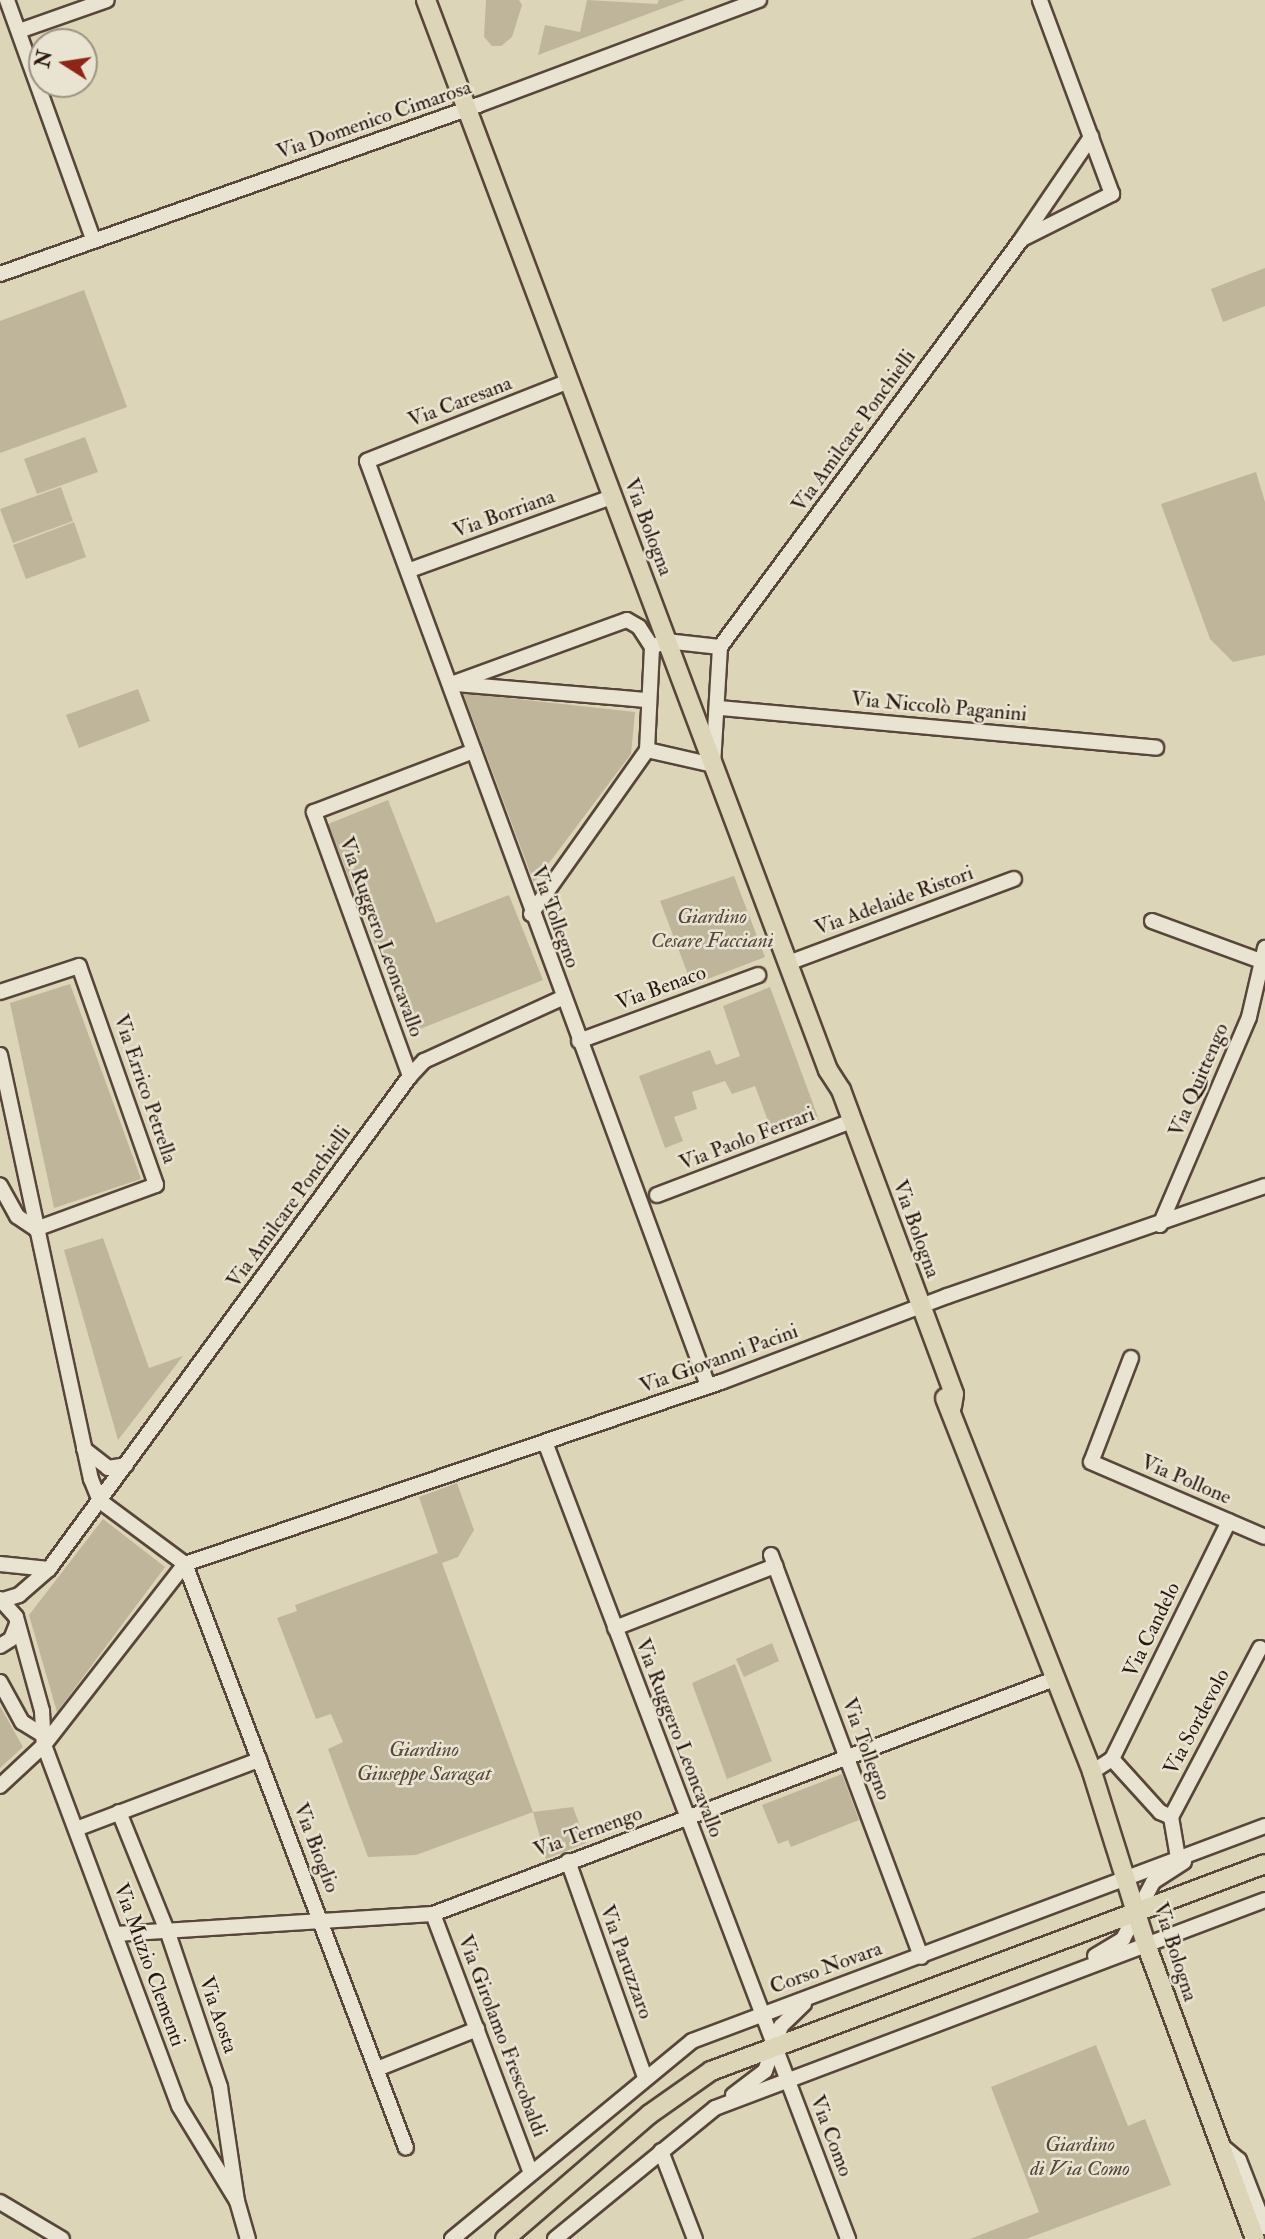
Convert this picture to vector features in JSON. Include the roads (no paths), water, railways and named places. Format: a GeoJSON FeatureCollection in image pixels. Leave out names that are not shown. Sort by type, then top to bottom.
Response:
{"type":"FeatureCollection","features":[{"type":"Feature","properties":{"kind":"main road","name":"Via Bologna"},"geometry":{"type":"LineString","coordinates":[[426,0],[612,497],[659,644],[713,765],[828,1070],[830,1093],[847,1123],[916,1308],[944,1396],[952,1406],[1092,1772],[1129,1878],[1146,1944],[1255,2239]]}},
{"type":"Feature","properties":{"kind":"main road"},"geometry":{"type":"LineString","coordinates":[[505,2239],[689,2084],[774,2049],[1265,1864]]}},
{"type":"Feature","properties":{"kind":"street"},"geometry":{"type":"LineString","coordinates":[[7,0],[94,240]]}},
{"type":"Feature","properties":{"kind":"street"},"geometry":{"type":"LineString","coordinates":[[19,31],[107,0]]}},
{"type":"Feature","properties":{"kind":"street","name":"Via Domenico Cimarosa"},"geometry":{"type":"LineString","coordinates":[[0,274],[467,109],[759,0]]}},
{"type":"Feature","properties":{"kind":"street"},"geometry":{"type":"LineString","coordinates":[[1040,0],[1091,137]]}},
{"type":"Feature","properties":{"kind":"street","name":"Via Amilcare Ponchielli"},"geometry":{"type":"LineString","coordinates":[[1021,240],[1112,194],[1091,137]]}},
{"type":"Feature","properties":{"kind":"street","name":"Via Amilcare Ponchielli"},"geometry":{"type":"LineString","coordinates":[[720,647],[1021,240],[1091,137]]}},
{"type":"Feature","properties":{"kind":"street","name":"Via Caresana"},"geometry":{"type":"LineString","coordinates":[[367,461],[569,382]]}},
{"type":"Feature","properties":{"kind":"street","name":"Via Tollegno"},"geometry":{"type":"LineString","coordinates":[[367,461],[410,570],[531,914],[708,1387]]}},
{"type":"Feature","properties":{"kind":"street","name":"Via Borriana"},"geometry":{"type":"LineString","coordinates":[[410,570],[612,497]]}},
{"type":"Feature","properties":{"kind":"street"},"geometry":{"type":"LineString","coordinates":[[451,684],[627,620],[659,644],[720,647],[720,708],[713,765],[647,750]]}},
{"type":"Feature","properties":{"kind":"street"},"geometry":{"type":"LineString","coordinates":[[531,914],[647,750],[648,700],[659,644]]}},
{"type":"Feature","properties":{"kind":"street"},"geometry":{"type":"LineString","coordinates":[[451,684],[648,700]]}},
{"type":"Feature","properties":{"kind":"street","name":"Via Niccolò Paganini"},"geometry":{"type":"LineString","coordinates":[[720,708],[1156,748]]}},
{"type":"Feature","properties":{"kind":"street","name":"Via Ruggero Leoncavallo"},"geometry":{"type":"LineString","coordinates":[[410,1076],[314,812],[474,751]]}},
{"type":"Feature","properties":{"kind":"street","name":"Via Adelaide Ristori"},"geometry":{"type":"LineString","coordinates":[[788,963],[1014,879]]}},
{"type":"Feature","properties":{"kind":"street"},"geometry":{"type":"LineString","coordinates":[[1152,921],[1263,954]]}},
{"type":"Feature","properties":{"kind":"street","name":"Via Quittengo"},"geometry":{"type":"LineString","coordinates":[[1160,1225],[1248,1017],[1263,954]]}},
{"type":"Feature","properties":{"kind":"street","name":"Via Errico Petrella"},"geometry":{"type":"LineString","coordinates":[[0,992],[79,965],[156,1185],[36,1229]]}},
{"type":"Feature","properties":{"kind":"street","name":"Via Benaco"},"geometry":{"type":"LineString","coordinates":[[579,1041],[758,975]]}},
{"type":"Feature","properties":{"kind":"street","name":"Via Amilcare Ponchielli"},"geometry":{"type":"LineString","coordinates":[[1,1597],[19,1595],[49,1569],[410,1076],[424,1061],[562,998]]}},
{"type":"Feature","properties":{"kind":"street"},"geometry":{"type":"LineString","coordinates":[[0,1055],[85,1449],[100,1501],[185,1564],[43,1739],[0,1786]]}},
{"type":"Feature","properties":{"kind":"street","name":"Via Paolo Ferrari"},"geometry":{"type":"LineString","coordinates":[[657,1195],[847,1123]]}},
{"type":"Feature","properties":{"kind":"street"},"geometry":{"type":"LineString","coordinates":[[0,1185],[17,1216],[36,1229]]}},
{"type":"Feature","properties":{"kind":"street","name":"Via Giovanni Pacini"},"geometry":{"type":"LineString","coordinates":[[185,1564],[708,1387],[916,1308],[1160,1225],[1265,1186]]}},
{"type":"Feature","properties":{"kind":"street","name":"Via Pollone"},"geometry":{"type":"LineString","coordinates":[[1131,1358],[1091,1462],[1265,1537]]}},
{"type":"Feature","properties":{"kind":"street","name":"Via Ruggero Leoncavallo"},"geometry":{"type":"LineString","coordinates":[[545,1442],[774,2049]]}},
{"type":"Feature","properties":{"kind":"street"},"geometry":{"type":"LineString","coordinates":[[85,1449],[108,1468],[127,1465]]}},
{"type":"Feature","properties":{"kind":"street","name":"Via Candelo"},"geometry":{"type":"LineString","coordinates":[[1112,1759],[1229,1521]]}},
{"type":"Feature","properties":{"kind":"street","name":"Via Tollegno"},"geometry":{"type":"LineString","coordinates":[[615,1628],[773,1561],[921,1957]]}},
{"type":"Feature","properties":{"kind":"street"},"geometry":{"type":"LineString","coordinates":[[0,1564],[49,1569]]}},
{"type":"Feature","properties":{"kind":"street","name":"Via Bioglio"},"geometry":{"type":"LineString","coordinates":[[185,1564],[323,1922],[405,2148]]}},
{"type":"Feature","properties":{"kind":"street"},"geometry":{"type":"LineString","coordinates":[[1,1597],[14,1610],[42,1711],[43,1739]]}},
{"type":"Feature","properties":{"kind":"street"},"geometry":{"type":"LineString","coordinates":[[0,1646],[11,1639],[17,1624]]}},
{"type":"Feature","properties":{"kind":"street","name":"Via Sordevolo"},"geometry":{"type":"LineString","coordinates":[[1171,1816],[1261,1648]]}},
{"type":"Feature","properties":{"kind":"street","name":"Via Ternengo"},"geometry":{"type":"LineString","coordinates":[[115,1934],[168,1933],[433,1914],[846,1755],[1057,1678]]}},
{"type":"Feature","properties":{"kind":"street"},"geometry":{"type":"LineString","coordinates":[[0,1682],[22,1722],[43,1739]]}},
{"type":"Feature","properties":{"kind":"street","name":"Via Muzio Clementi"},"geometry":{"type":"LineString","coordinates":[[43,1739],[179,2106],[237,2201]]}},
{"type":"Feature","properties":{"kind":"street"},"geometry":{"type":"LineString","coordinates":[[1092,1772],[1112,1759],[1160,1812],[1171,1816],[1178,1858]]}},
{"type":"Feature","properties":{"kind":"street"},"geometry":{"type":"LineString","coordinates":[[76,1829],[259,1760]]}},
{"type":"Feature","properties":{"kind":"street","name":"Via Aosta"},"geometry":{"type":"LineString","coordinates":[[119,1812],[168,1933],[220,2087],[237,2201],[248,2239]]}},
{"type":"Feature","properties":{"kind":"street","name":"Corso Novara"},"geometry":{"type":"LineString","coordinates":[[452,2239],[645,2077],[692,2041],[1265,1826]]}},
{"type":"Feature","properties":{"kind":"street"},"geometry":{"type":"LineString","coordinates":[[1068,1974],[1123,1939],[1153,1882],[1210,1846]]}},
{"type":"Feature","properties":{"kind":"street","name":"Via Paruzzaro"},"geometry":{"type":"LineString","coordinates":[[568,1861],[645,2077]]}},
{"type":"Feature","properties":{"kind":"street"},"geometry":{"type":"LineString","coordinates":[[715,2108],[1265,1900]]}},
{"type":"Feature","properties":{"kind":"street","name":"Via Girolamo Frescobaldi"},"geometry":{"type":"LineString","coordinates":[[433,1914],[531,2173]]}},
{"type":"Feature","properties":{"kind":"street"},"geometry":{"type":"LineString","coordinates":[[555,2239],[715,2108],[759,2077],[774,2049],[781,2025],[813,1997]]}},
{"type":"Feature","properties":{"kind":"street"},"geometry":{"type":"LineString","coordinates":[[377,2068],[477,2029]]}},
{"type":"Feature","properties":{"kind":"street","name":"Via Como"},"geometry":{"type":"LineString","coordinates":[[774,2049],[848,2239]]}},
{"type":"Feature","properties":{"kind":"street","name":"Via Bologna"},"geometry":{"type":"LineString","coordinates":[[1221,2146],[1239,2160],[1265,2227]]}},
{"type":"Feature","properties":{"kind":"street"},"geometry":{"type":"LineString","coordinates":[[661,2151],[695,2239]]}},
{"type":"Feature","properties":{"kind":"street"},"geometry":{"type":"LineString","coordinates":[[0,2202],[62,2239]]}},
{"type":"Feature","properties":{"kind":"park label","name":"Giardino Cesare Facciani"},"geometry":{"type":"Point","coordinates":[712,929]}},
{"type":"Feature","properties":{"kind":"park label","name":"Giardino Giuseppe Saragat"},"geometry":{"type":"Point","coordinates":[424,1762]}},
{"type":"Feature","properties":{"kind":"park label","name":"Giardino di Via Como"},"geometry":{"type":"Point","coordinates":[1080,2157]}}]}
